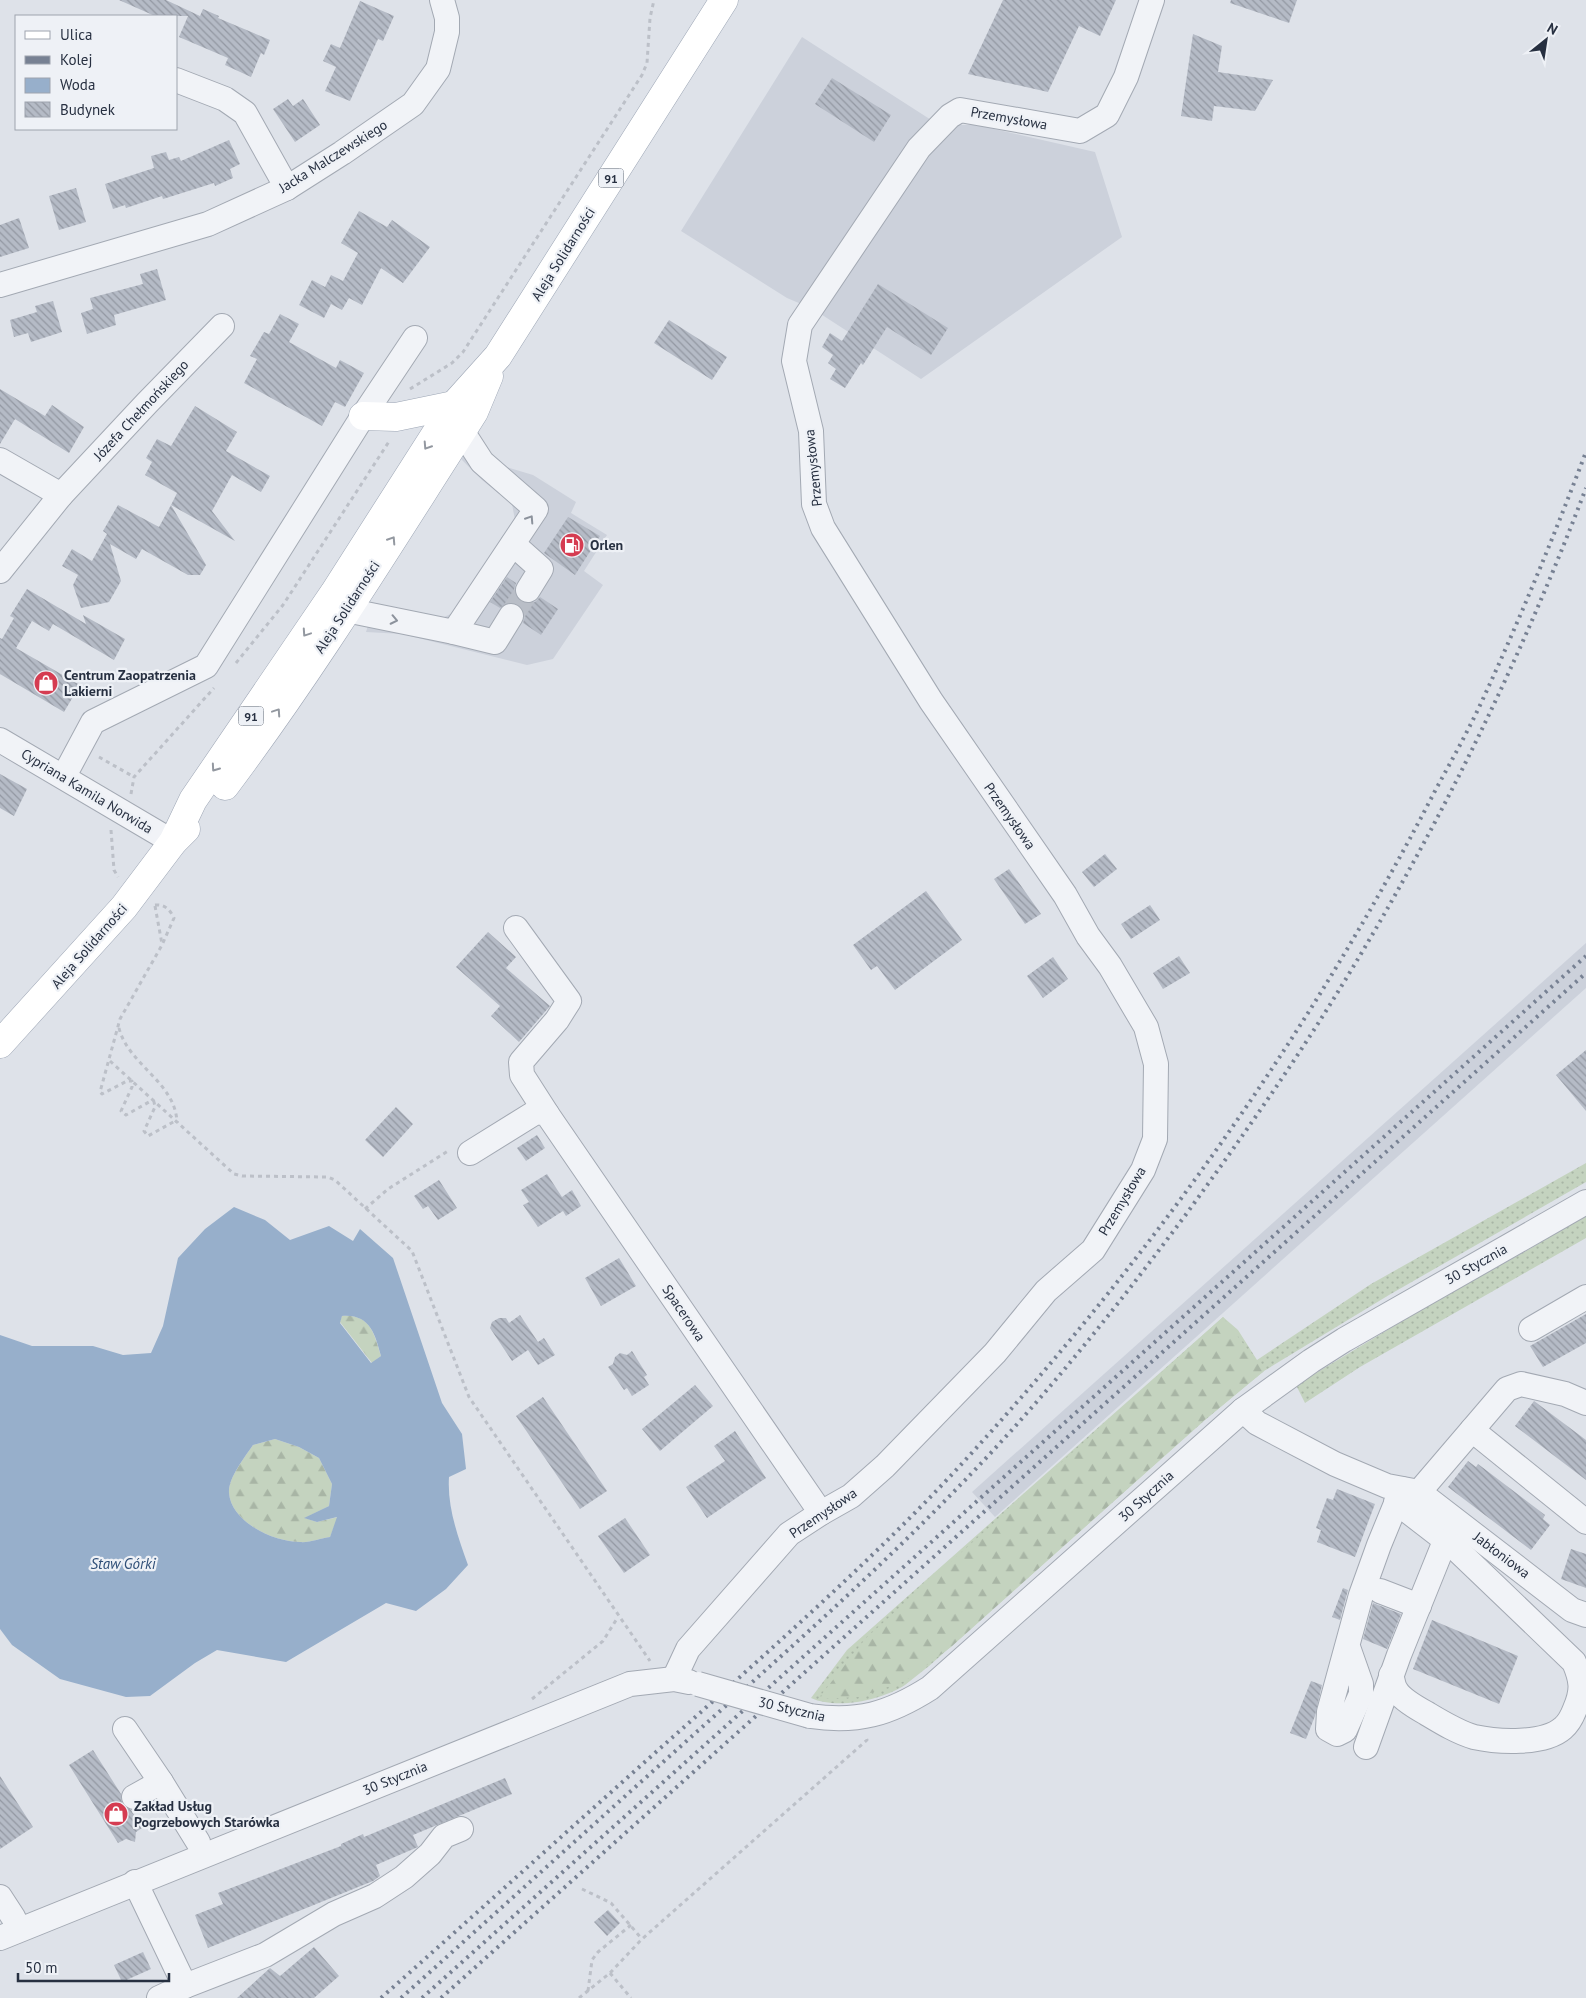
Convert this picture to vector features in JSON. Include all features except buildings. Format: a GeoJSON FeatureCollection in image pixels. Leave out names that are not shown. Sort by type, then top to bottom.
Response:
{"type":"FeatureCollection","features":[{"type":"Feature","properties":{"kind":"main road","name":"Aleja Solidarności"},"geometry":{"type":"LineString","coordinates":[[0,1044],[124,907],[173,842],[208,808],[250,752],[346,610],[474,412],[498,356],[724,0]]}},
{"type":"Feature","properties":{"kind":"main road","name":"Aleja Solidarności"},"geometry":{"type":"LineString","coordinates":[[173,842],[193,800],[334,593],[454,405],[498,356]]}},
{"type":"Feature","properties":{"kind":"main road"},"geometry":{"type":"LineString","coordinates":[[364,416],[396,417],[454,405]]}},
{"type":"Feature","properties":{"kind":"street","name":"Jacka Malczewskiego"},"geometry":{"type":"LineString","coordinates":[[0,285],[208,224],[287,188],[342,153],[413,104],[438,69],[447,18],[442,0]]}},
{"type":"Feature","properties":{"kind":"street","name":"Przemysłowa"},"geometry":{"type":"LineString","coordinates":[[674,1679],[688,1649],[789,1534],[851,1496],[885,1466],[996,1353],[1046,1292],[1093,1250],[1143,1170],[1154,1139],[1156,1064],[1146,1027],[1110,966],[1088,936],[1065,894],[931,701],[823,528],[814,504],[811,431],[794,361],[800,325],[919,148],[950,116],[960,110],[1080,131],[1107,115],[1126,77],[1152,0]]}},
{"type":"Feature","properties":{"kind":"street"},"geometry":{"type":"LineString","coordinates":[[178,81],[225,99],[245,113],[287,188]]}},
{"type":"Feature","properties":{"kind":"street","name":"Józefa Chełmońskiego"},"geometry":{"type":"LineString","coordinates":[[0,571],[61,495],[222,326]]}},
{"type":"Feature","properties":{"kind":"street"},"geometry":{"type":"LineString","coordinates":[[64,776],[94,722],[206,666],[415,338]]}},
{"type":"Feature","properties":{"kind":"street"},"geometry":{"type":"LineString","coordinates":[[454,632],[536,509],[482,462],[462,431]]}},
{"type":"Feature","properties":{"kind":"street"},"geometry":{"type":"LineString","coordinates":[[0,460],[61,495]]}},
{"type":"Feature","properties":{"kind":"street"},"geometry":{"type":"LineString","coordinates":[[513,544],[541,569],[528,590]]}},
{"type":"Feature","properties":{"kind":"street"},"geometry":{"type":"LineString","coordinates":[[346,610],[495,642],[512,616]]}},
{"type":"Feature","properties":{"kind":"street","name":"Cypriana Kamila Norwida"},"geometry":{"type":"LineString","coordinates":[[0,740],[122,810],[173,842]]}},
{"type":"Feature","properties":{"kind":"street","name":"Spacerowa"},"geometry":{"type":"LineString","coordinates":[[516,928],[569,1001],[558,1020],[520,1062],[522,1075],[821,1513]]}},
{"type":"Feature","properties":{"kind":"street"},"geometry":{"type":"LineString","coordinates":[[462,1150],[536,1112],[547,1114]]}},
{"type":"Feature","properties":{"kind":"street","name":"30 Stycznia"},"geometry":{"type":"LineString","coordinates":[[9,1933],[630,1684],[674,1679],[827,1719],[864,1717],[901,1705],[930,1688],[1243,1410],[1311,1361],[1344,1340],[1586,1202]]}},
{"type":"Feature","properties":{"kind":"street"},"geometry":{"type":"LineString","coordinates":[[1531,1329],[1586,1297]]}},
{"type":"Feature","properties":{"kind":"street"},"geometry":{"type":"LineString","coordinates":[[1348,1647],[1361,1595],[1379,1545],[1406,1495],[1472,1430],[1507,1389],[1521,1384],[1565,1394],[1586,1403]]}},
{"type":"Feature","properties":{"kind":"street","name":"Jabłoniowa"},"geometry":{"type":"LineString","coordinates":[[1243,1410],[1257,1423],[1334,1464],[1406,1495],[1572,1610],[1586,1614]]}},
{"type":"Feature","properties":{"kind":"street"},"geometry":{"type":"LineString","coordinates":[[1472,1430],[1586,1522]]}},
{"type":"Feature","properties":{"kind":"street"},"geometry":{"type":"LineString","coordinates":[[1391,1675],[1396,1691],[1416,1708],[1448,1726],[1472,1736],[1491,1740],[1531,1740],[1552,1735],[1562,1730],[1570,1721],[1581,1694],[1580,1676],[1574,1662],[1445,1541],[1406,1495]]}},
{"type":"Feature","properties":{"kind":"street"},"geometry":{"type":"LineString","coordinates":[[1366,1747],[1391,1675],[1445,1541]]}},
{"type":"Feature","properties":{"kind":"street"},"geometry":{"type":"LineString","coordinates":[[1380,1591],[1419,1606]]}},
{"type":"Feature","properties":{"kind":"street"},"geometry":{"type":"LineString","coordinates":[[125,1729],[198,1842]]}},
{"type":"Feature","properties":{"kind":"street"},"geometry":{"type":"LineString","coordinates":[[134,1797],[161,1782]]}},
{"type":"Feature","properties":{"kind":"street"},"geometry":{"type":"LineString","coordinates":[[159,1998],[265,1955],[334,1914],[375,1896],[404,1877],[430,1854],[444,1836],[461,1829]]}},
{"type":"Feature","properties":{"kind":"street"},"geometry":{"type":"LineString","coordinates":[[136,1882],[185,1986]]}},
{"type":"Feature","properties":{"kind":"street"},"geometry":{"type":"LineString","coordinates":[[0,1897],[13,1917],[9,1933]]}},
{"type":"Feature","properties":{"kind":"path"},"geometry":{"type":"LineString","coordinates":[[234,666],[282,605],[396,430],[395,408],[400,397],[452,363],[463,352],[642,75],[647,63],[650,18],[654,0]]}},
{"type":"Feature","properties":{"kind":"path"},"geometry":{"type":"LineString","coordinates":[[120,878],[114,870],[111,830],[131,794],[134,777],[216,686]]}},
{"type":"Feature","properties":{"kind":"path"},"geometry":{"type":"LineString","coordinates":[[81,746],[134,777]]}},
{"type":"Feature","properties":{"kind":"path"},"geometry":{"type":"LineString","coordinates":[[132,1081],[127,1081],[102,1094],[100,1092],[120,1019],[162,945],[174,918],[170,911],[161,904],[155,905],[162,945]]}},
{"type":"Feature","properties":{"kind":"path"},"geometry":{"type":"LineString","coordinates":[[118,1026],[132,1054],[169,1096],[177,1114],[176,1122]]}},
{"type":"Feature","properties":{"kind":"path"},"geometry":{"type":"LineString","coordinates":[[110,1061],[234,1174],[242,1176],[328,1177],[335,1180],[412,1252],[469,1397],[646,1657]]}},
{"type":"Feature","properties":{"kind":"path"},"geometry":{"type":"LineString","coordinates":[[132,1081],[132,1087],[121,1111],[126,1115],[149,1102],[154,1102]]}},
{"type":"Feature","properties":{"kind":"path"},"geometry":{"type":"LineString","coordinates":[[154,1102],[155,1107],[144,1131],[148,1136],[176,1122]]}},
{"type":"Feature","properties":{"kind":"path"},"geometry":{"type":"LineString","coordinates":[[365,1209],[388,1189],[462,1150]]}},
{"type":"Feature","properties":{"kind":"path"},"geometry":{"type":"LineString","coordinates":[[526,1703],[603,1641],[618,1618]]}},
{"type":"Feature","properties":{"kind":"path"},"geometry":{"type":"LineString","coordinates":[[579,1998],[610,1973],[642,1939],[867,1740],[864,1717]]}},
{"type":"Feature","properties":{"kind":"path"},"geometry":{"type":"LineString","coordinates":[[582,1889],[610,1903],[642,1939]]}},
{"type":"Feature","properties":{"kind":"path"},"geometry":{"type":"LineString","coordinates":[[588,1991],[592,1960],[598,1952],[631,1925]]}},
{"type":"Feature","properties":{"kind":"path"},"geometry":{"type":"LineString","coordinates":[[610,1973],[631,1998]]}},
{"type":"Feature","properties":{"kind":"shaded area"},"geometry":{"type":"Polygon","coordinates":[[[802,37],[939,125],[977,125],[1095,152],[1122,237],[921,379],[813,309],[787,298],[681,231],[802,37]]]}},
{"type":"Feature","properties":{"kind":"shaded area"},"geometry":{"type":"Polygon","coordinates":[[[479,440],[503,466],[533,475],[576,502],[571,513],[607,535],[584,571],[603,585],[553,659],[527,665],[402,634],[366,632],[375,603],[442,618],[459,610],[515,520],[512,504],[482,480],[461,459],[479,440]]]}},
{"type":"Feature","properties":{"kind":"shaded area"},"geometry":{"type":"Polygon","coordinates":[[[1586,943],[1586,988],[995,1517],[972,1492],[1586,943]]]}},
{"type":"Feature","properties":{"kind":"green space"},"geometry":{"type":"Polygon","coordinates":[[[1586,1163],[1586,1182],[1389,1295],[1264,1371],[1205,1420],[929,1666],[905,1685],[884,1695],[859,1702],[833,1703],[811,1698],[847,1650],[1223,1317],[1238,1330],[1257,1360],[1371,1284],[1586,1163]]]}},
{"type":"Feature","properties":{"kind":"green space"},"geometry":{"type":"Polygon","coordinates":[[[1586,1215],[1586,1238],[1360,1367],[1305,1403],[1296,1385],[1424,1308],[1586,1215]]]}},
{"type":"Feature","properties":{"kind":"green space"},"geometry":{"type":"Polygon","coordinates":[[[342,1316],[359,1318],[370,1327],[381,1356],[372,1363],[340,1322],[342,1316]]]}},
{"type":"Feature","properties":{"kind":"green space"},"geometry":{"type":"Polygon","coordinates":[[[1223,1317],[1264,1371],[1202,1422],[951,1647],[905,1681],[859,1697],[818,1699],[866,1638],[1223,1317]]]}},
{"type":"Feature","properties":{"kind":"green space"},"geometry":{"type":"Polygon","coordinates":[[[275,1439],[299,1447],[319,1458],[332,1484],[329,1506],[305,1518],[317,1522],[338,1517],[330,1537],[304,1542],[278,1538],[256,1528],[237,1513],[229,1493],[229,1487],[234,1474],[253,1445],[275,1439]]]}},
{"type":"Feature","properties":{"kind":"water","name":"Staw Górki"},"geometry":{"type":"Polygon","coordinates":[[[234,1207],[265,1220],[290,1240],[329,1226],[353,1241],[360,1229],[393,1258],[442,1403],[462,1434],[466,1469],[449,1477],[449,1488],[454,1522],[468,1565],[446,1589],[416,1611],[386,1603],[286,1662],[217,1650],[195,1663],[150,1696],[126,1697],[60,1679],[12,1645],[0,1629],[0,1335],[32,1346],[93,1346],[123,1355],[151,1353],[163,1326],[178,1258],[205,1229],[234,1207]],[[342,1316],[340,1323],[371,1363],[381,1356],[370,1327],[359,1318],[342,1316]],[[275,1439],[253,1445],[234,1474],[229,1487],[229,1493],[237,1513],[256,1528],[278,1538],[304,1542],[330,1537],[337,1517],[317,1522],[304,1518],[329,1506],[332,1484],[319,1458],[299,1447],[275,1439]]]}},
{"type":"Feature","properties":{"kind":"tunnel"},"geometry":{"type":"LineString","coordinates":[[511,616],[528,590]]}},
{"type":"Feature","properties":{"kind":"railway"},"geometry":{"type":"LineString","coordinates":[[381,1998],[838,1588],[904,1524],[968,1457],[1036,1381],[1101,1302],[1224,1139],[1282,1054],[1336,968],[1388,879],[1482,701],[1562,515],[1586,452]]}},
{"type":"Feature","properties":{"kind":"railway"},"geometry":{"type":"LineString","coordinates":[[401,1998],[798,1641],[902,1544],[969,1476],[1027,1413],[1109,1315],[1187,1213],[1261,1109],[1314,1030],[1368,942],[1404,879],[1471,752],[1532,621],[1586,488]]}},
{"type":"Feature","properties":{"kind":"railway"},"geometry":{"type":"LineString","coordinates":[[422,1998],[1586,956]]}},
{"type":"Feature","properties":{"kind":"railway"},"geometry":{"type":"LineString","coordinates":[[441,1998],[1586,973]]}},
{"type":"Feature","properties":{"kind":"place","name":"Orlen"},"geometry":{"type":"Point","coordinates":[572,545]}},
{"type":"Feature","properties":{"kind":"place","name":"Centrum Zaopatrzenia Lakierni"},"geometry":{"type":"Point","coordinates":[46,683]}},
{"type":"Feature","properties":{"kind":"place","name":"Zakład Usług Pogrzebowych Starówka"},"geometry":{"type":"Point","coordinates":[116,1814]}}]}
